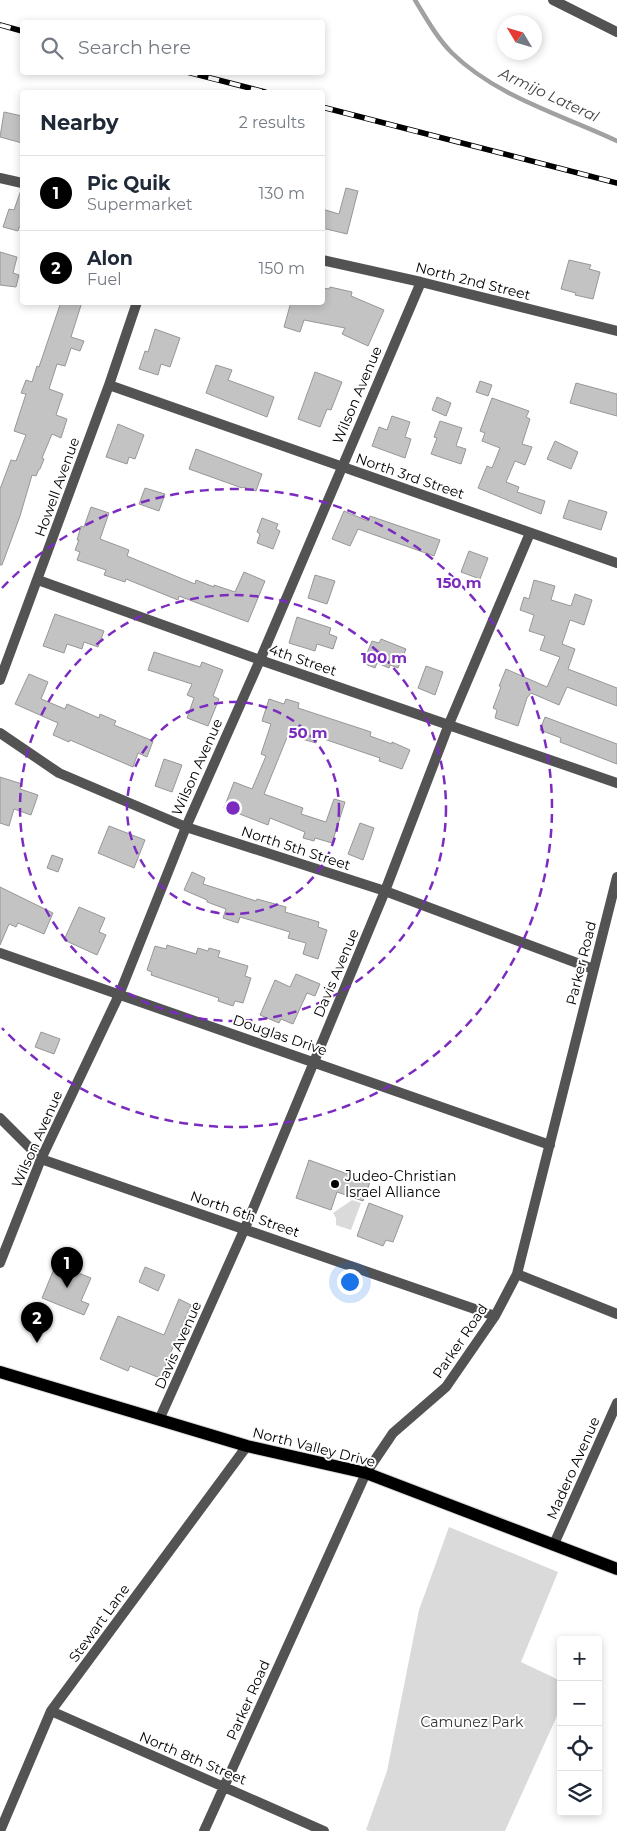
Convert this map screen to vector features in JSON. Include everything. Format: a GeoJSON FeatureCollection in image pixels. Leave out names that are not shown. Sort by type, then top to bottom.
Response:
{"type":"FeatureCollection","features":[{"type":"Feature","properties":{"kind":"main road","name":"North Valley Drive"},"geometry":{"type":"LineString","coordinates":[[0,1372],[247,1446],[366,1473],[554,1544],[616,1570]]}},
{"type":"Feature","properties":{"kind":"street"},"geometry":{"type":"LineString","coordinates":[[553,0],[617,32]]}},
{"type":"Feature","properties":{"kind":"street"},"geometry":{"type":"LineString","coordinates":[[0,178],[20,183]]}},
{"type":"Feature","properties":{"kind":"street","name":"North 2nd Street"},"geometry":{"type":"LineString","coordinates":[[325,261],[421,282],[617,331]]}},
{"type":"Feature","properties":{"kind":"street","name":"Wilson Avenue"},"geometry":{"type":"LineString","coordinates":[[0,1263],[41,1159],[119,995],[186,827],[260,660],[421,282]]}},
{"type":"Feature","properties":{"kind":"street","name":"Howell Avenue"},"geometry":{"type":"LineString","coordinates":[[0,680],[109,385],[135,305]]}},
{"type":"Feature","properties":{"kind":"street","name":"North 3rd Street"},"geometry":{"type":"LineString","coordinates":[[109,385],[617,563]]}},
{"type":"Feature","properties":{"kind":"street","name":"Davis Avenue"},"geometry":{"type":"LineString","coordinates":[[159,1420],[245,1228],[385,891],[449,724],[530,533]]}},
{"type":"Feature","properties":{"kind":"street","name":"4th Street"},"geometry":{"type":"LineString","coordinates":[[38,580],[260,660],[617,783]]}},
{"type":"Feature","properties":{"kind":"street","name":"North 5th Street"},"geometry":{"type":"LineString","coordinates":[[0,733],[59,773],[186,827],[385,891],[593,969]]}},
{"type":"Feature","properties":{"kind":"street","name":"Parker Road"},"geometry":{"type":"LineString","coordinates":[[204,1831],[366,1473],[393,1433],[446,1387],[495,1316],[517,1274],[617,878]]}},
{"type":"Feature","properties":{"kind":"street","name":"Douglas Drive"},"geometry":{"type":"LineString","coordinates":[[0,953],[550,1145]]}},
{"type":"Feature","properties":{"kind":"street","name":"North 6th Street"},"geometry":{"type":"LineString","coordinates":[[0,1118],[41,1159],[495,1316]]}},
{"type":"Feature","properties":{"kind":"street"},"geometry":{"type":"LineString","coordinates":[[517,1274],[617,1314]]}},
{"type":"Feature","properties":{"kind":"street","name":"Madero Avenue"},"geometry":{"type":"LineString","coordinates":[[554,1544],[617,1403]]}},
{"type":"Feature","properties":{"kind":"street","name":"Stewart Lane"},"geometry":{"type":"LineString","coordinates":[[0,1831],[51,1712],[247,1446]]}},
{"type":"Feature","properties":{"kind":"street","name":"North 8th Street"},"geometry":{"type":"LineString","coordinates":[[51,1712],[324,1831]]}},
{"type":"Feature","properties":{"kind":"green space"},"geometry":{"type":"Polygon","coordinates":[[[352,1200],[361,1203],[351,1230],[336,1225],[336,1218],[333,1213],[352,1200]]]}},
{"type":"Feature","properties":{"kind":"green space","name":"Camunez Park"},"geometry":{"type":"Polygon","coordinates":[[[449,1527],[558,1572],[521,1662],[557,1679],[557,1716],[505,1831],[366,1830],[387,1771],[419,1610],[449,1527]]]}},
{"type":"Feature","properties":{"kind":"building"},"geometry":{"type":"Polygon","coordinates":[[[4,112],[20,116],[20,142],[0,137],[4,112]]]}},
{"type":"Feature","properties":{"kind":"building"},"geometry":{"type":"Polygon","coordinates":[[[346,188],[358,191],[347,234],[325,229],[325,210],[339,214],[346,188]]]}},
{"type":"Feature","properties":{"kind":"building"},"geometry":{"type":"Polygon","coordinates":[[[20,193],[20,227],[18,231],[3,227],[9,209],[14,210],[20,193]]]}},
{"type":"Feature","properties":{"kind":"building"},"geometry":{"type":"Polygon","coordinates":[[[0,252],[17,257],[13,273],[19,275],[16,287],[0,285],[0,252]]]}},
{"type":"Feature","properties":{"kind":"building"},"geometry":{"type":"Polygon","coordinates":[[[569,260],[591,265],[589,269],[600,272],[593,299],[575,295],[576,293],[561,289],[569,260]]]}},
{"type":"Feature","properties":{"kind":"building"},"geometry":{"type":"Polygon","coordinates":[[[330,287],[352,292],[351,296],[384,310],[368,346],[342,334],[345,328],[304,320],[300,332],[284,327],[290,305],[325,305],[325,288],[329,289],[330,287]]]}},
{"type":"Feature","properties":{"kind":"building"},"geometry":{"type":"Polygon","coordinates":[[[60,305],[81,305],[71,337],[84,341],[80,351],[71,348],[65,366],[57,364],[49,389],[63,394],[56,415],[67,419],[61,438],[52,434],[42,458],[44,459],[40,469],[36,476],[32,475],[20,516],[2,565],[0,565],[0,489],[11,460],[16,461],[26,435],[14,431],[26,394],[21,393],[26,380],[32,382],[37,366],[39,367],[60,305]]]}},
{"type":"Feature","properties":{"kind":"building"},"geometry":{"type":"Polygon","coordinates":[[[155,329],[180,338],[170,367],[161,364],[158,375],[139,369],[145,351],[148,352],[155,329]]]}},
{"type":"Feature","properties":{"kind":"building"},"geometry":{"type":"Polygon","coordinates":[[[216,365],[232,370],[228,380],[274,397],[267,417],[206,393],[216,365]]]}},
{"type":"Feature","properties":{"kind":"building"},"geometry":{"type":"Polygon","coordinates":[[[315,372],[342,382],[331,410],[327,409],[320,427],[298,419],[315,372]]]}},
{"type":"Feature","properties":{"kind":"building"},"geometry":{"type":"Polygon","coordinates":[[[480,381],[492,385],[488,396],[476,392],[480,381]]]}},
{"type":"Feature","properties":{"kind":"building"},"geometry":{"type":"Polygon","coordinates":[[[576,383],[617,394],[617,416],[570,403],[576,383]]]}},
{"type":"Feature","properties":{"kind":"building"},"geometry":{"type":"Polygon","coordinates":[[[437,397],[451,403],[446,416],[432,410],[437,397]]]}},
{"type":"Feature","properties":{"kind":"building"},"geometry":{"type":"Polygon","coordinates":[[[492,398],[529,411],[526,417],[530,419],[522,444],[532,447],[525,465],[515,461],[506,482],[519,487],[517,492],[545,501],[541,514],[478,488],[487,466],[492,468],[500,448],[482,441],[485,433],[480,431],[492,398]]]}},
{"type":"Feature","properties":{"kind":"building"},"geometry":{"type":"Polygon","coordinates":[[[392,416],[410,422],[405,437],[411,439],[405,458],[372,446],[379,427],[387,430],[392,416]]]}},
{"type":"Feature","properties":{"kind":"building"},"geometry":{"type":"Polygon","coordinates":[[[440,421],[462,428],[456,446],[466,449],[461,464],[431,454],[437,438],[434,437],[440,421]]]}},
{"type":"Feature","properties":{"kind":"building"},"geometry":{"type":"Polygon","coordinates":[[[118,424],[144,435],[135,459],[129,457],[127,464],[106,457],[118,424]]]}},
{"type":"Feature","properties":{"kind":"building"},"geometry":{"type":"Polygon","coordinates":[[[555,441],[578,452],[571,469],[547,459],[555,441]]]}},
{"type":"Feature","properties":{"kind":"building"},"geometry":{"type":"Polygon","coordinates":[[[196,449],[262,474],[256,491],[242,488],[189,469],[196,449]]]}},
{"type":"Feature","properties":{"kind":"building"},"geometry":{"type":"Polygon","coordinates":[[[145,488],[165,494],[159,511],[139,504],[145,488]]]}},
{"type":"Feature","properties":{"kind":"building"},"geometry":{"type":"Polygon","coordinates":[[[569,500],[607,512],[601,530],[563,518],[569,500]]]}},
{"type":"Feature","properties":{"kind":"building"},"geometry":{"type":"Polygon","coordinates":[[[91,507],[109,513],[100,539],[129,550],[127,556],[195,584],[196,580],[235,592],[244,572],[265,581],[248,622],[179,596],[178,600],[126,579],[125,582],[104,575],[106,570],[77,560],[80,552],[75,550],[79,540],[77,540],[81,526],[84,527],[91,507]]]}},
{"type":"Feature","properties":{"kind":"building"},"geometry":{"type":"Polygon","coordinates":[[[344,511],[368,521],[370,516],[440,540],[434,556],[358,529],[350,546],[332,539],[344,511]]]}},
{"type":"Feature","properties":{"kind":"building"},"geometry":{"type":"Polygon","coordinates":[[[262,518],[278,524],[276,529],[280,531],[273,549],[257,543],[260,534],[257,532],[262,518]]]}},
{"type":"Feature","properties":{"kind":"building"},"geometry":{"type":"Polygon","coordinates":[[[469,551],[488,558],[480,579],[461,572],[469,551]]]}},
{"type":"Feature","properties":{"kind":"building"},"geometry":{"type":"Polygon","coordinates":[[[315,575],[335,581],[327,604],[308,598],[315,575]]]}},
{"type":"Feature","properties":{"kind":"building"},"geometry":{"type":"Polygon","coordinates":[[[534,580],[555,586],[551,600],[571,606],[575,594],[592,600],[584,625],[570,620],[562,644],[575,649],[568,669],[617,688],[617,706],[567,687],[559,705],[531,693],[527,698],[518,726],[495,718],[497,710],[493,708],[506,669],[547,687],[560,657],[540,650],[545,636],[529,631],[534,615],[520,610],[524,597],[529,599],[534,580]]]}},
{"type":"Feature","properties":{"kind":"building"},"geometry":{"type":"Polygon","coordinates":[[[55,614],[104,631],[98,647],[84,642],[82,649],[67,644],[64,653],[43,646],[55,614]]]}},
{"type":"Feature","properties":{"kind":"building"},"geometry":{"type":"Polygon","coordinates":[[[297,617],[331,628],[329,634],[337,637],[333,649],[317,644],[315,651],[289,643],[297,617]]]}},
{"type":"Feature","properties":{"kind":"building"},"geometry":{"type":"Polygon","coordinates":[[[381,639],[406,649],[398,668],[390,665],[389,668],[377,663],[375,668],[363,663],[372,641],[379,643],[381,639]]]}},
{"type":"Feature","properties":{"kind":"building"},"geometry":{"type":"Polygon","coordinates":[[[154,652],[200,667],[202,662],[223,670],[213,696],[219,699],[208,726],[187,718],[194,698],[187,695],[192,684],[148,670],[154,652]]]}},
{"type":"Feature","properties":{"kind":"building"},"geometry":{"type":"Polygon","coordinates":[[[426,666],[443,672],[435,695],[418,688],[426,666]]]}},
{"type":"Feature","properties":{"kind":"building"},"geometry":{"type":"Polygon","coordinates":[[[29,674],[48,682],[41,699],[65,709],[67,704],[99,718],[100,714],[116,721],[114,725],[153,741],[147,757],[138,753],[133,767],[70,740],[69,742],[53,735],[58,723],[15,704],[29,674]]]}},
{"type":"Feature","properties":{"kind":"building"},"geometry":{"type":"Polygon","coordinates":[[[269,699],[284,704],[286,699],[299,703],[298,708],[371,732],[370,736],[392,744],[392,742],[410,750],[402,769],[379,761],[380,758],[318,737],[316,743],[288,735],[264,794],[303,808],[301,814],[326,822],[334,799],[345,802],[332,843],[315,838],[314,841],[303,838],[305,832],[270,818],[268,825],[224,808],[234,782],[252,789],[266,756],[261,754],[271,724],[262,721],[269,699]]]}},
{"type":"Feature","properties":{"kind":"building"},"geometry":{"type":"Polygon","coordinates":[[[545,717],[617,744],[617,764],[560,742],[561,738],[540,730],[545,717]]]}},
{"type":"Feature","properties":{"kind":"building"},"geometry":{"type":"Polygon","coordinates":[[[164,759],[182,765],[172,792],[155,786],[164,759]]]}},
{"type":"Feature","properties":{"kind":"building"},"geometry":{"type":"Polygon","coordinates":[[[0,777],[22,784],[20,789],[38,795],[31,815],[14,809],[9,826],[0,823],[0,777]]]}},
{"type":"Feature","properties":{"kind":"building"},"geometry":{"type":"Polygon","coordinates":[[[360,823],[374,828],[363,860],[348,854],[360,823]]]}},
{"type":"Feature","properties":{"kind":"building"},"geometry":{"type":"Polygon","coordinates":[[[109,826],[145,840],[134,868],[98,853],[109,826]]]}},
{"type":"Feature","properties":{"kind":"building"},"geometry":{"type":"Polygon","coordinates":[[[52,855],[63,859],[58,872],[47,868],[52,855]]]}},
{"type":"Feature","properties":{"kind":"building"},"geometry":{"type":"Polygon","coordinates":[[[192,872],[205,878],[203,884],[256,901],[257,899],[286,907],[285,912],[319,922],[318,927],[327,930],[318,959],[303,954],[306,943],[288,938],[290,932],[240,917],[238,923],[223,918],[226,909],[184,890],[192,872]]]}},
{"type":"Feature","properties":{"kind":"building"},"geometry":{"type":"Polygon","coordinates":[[[0,887],[53,913],[44,934],[18,923],[16,927],[9,924],[0,945],[0,887]]]}},
{"type":"Feature","properties":{"kind":"building"},"geometry":{"type":"Polygon","coordinates":[[[79,907],[105,918],[99,932],[106,935],[97,955],[64,940],[79,907]]]}},
{"type":"Feature","properties":{"kind":"building"},"geometry":{"type":"Polygon","coordinates":[[[167,945],[196,954],[198,948],[208,951],[209,948],[220,951],[218,957],[248,966],[245,976],[251,978],[243,1003],[235,1001],[233,1006],[218,1001],[219,998],[151,975],[152,972],[147,970],[155,946],[166,949],[167,945]]]}},
{"type":"Feature","properties":{"kind":"building"},"geometry":{"type":"Polygon","coordinates":[[[296,974],[320,984],[315,996],[307,993],[293,1024],[281,1019],[279,1023],[260,1015],[275,980],[290,987],[296,974]]]}},
{"type":"Feature","properties":{"kind":"building"},"geometry":{"type":"Polygon","coordinates":[[[41,1032],[60,1039],[54,1054],[35,1047],[41,1032]]]}},
{"type":"Feature","properties":{"kind":"building","name":"Judeo-Christian Israel Alliance"},"geometry":{"type":"Polygon","coordinates":[[[309,1160],[370,1182],[363,1201],[337,1192],[331,1210],[296,1198],[309,1160]]]}},
{"type":"Feature","properties":{"kind":"building"},"geometry":{"type":"Polygon","coordinates":[[[369,1203],[403,1216],[393,1242],[386,1240],[383,1246],[357,1236],[369,1203]]]}},
{"type":"Feature","properties":{"kind":"building"},"geometry":{"type":"Polygon","coordinates":[[[56,1264],[91,1278],[81,1301],[89,1304],[84,1315],[42,1298],[56,1264]]]}},
{"type":"Feature","properties":{"kind":"building"},"geometry":{"type":"Polygon","coordinates":[[[145,1267],[165,1275],[158,1291],[139,1282],[145,1267]]]}},
{"type":"Feature","properties":{"kind":"building"},"geometry":{"type":"Polygon","coordinates":[[[179,1299],[191,1305],[160,1378],[130,1366],[128,1371],[100,1359],[118,1316],[164,1335],[179,1299]]]}},
{"type":"Feature","properties":{"kind":"waterway","name":"Armijo Lateral"},"geometry":{"type":"LineString","coordinates":[[415,0],[441,41],[452,53],[489,82],[531,104],[617,141]]}},
{"type":"Feature","properties":{"kind":"railway"},"geometry":{"type":"LineString","coordinates":[[0,25],[20,30]]}},
{"type":"Feature","properties":{"kind":"railway"},"geometry":{"type":"LineString","coordinates":[[199,75],[257,90]]}},
{"type":"Feature","properties":{"kind":"railway"},"geometry":{"type":"LineString","coordinates":[[325,108],[617,183]]}},
{"type":"Feature","properties":{"kind":"place","name":"Judeo-Christian Israel Alliance"},"geometry":{"type":"Point","coordinates":[335,1184]}},
{"type":"Feature","properties":{"kind":"place","name":"Pic Quik"},"geometry":{"type":"Point","coordinates":[67,1288]}},
{"type":"Feature","properties":{"kind":"place","name":"Alon"},"geometry":{"type":"Point","coordinates":[37,1343]}}]}
